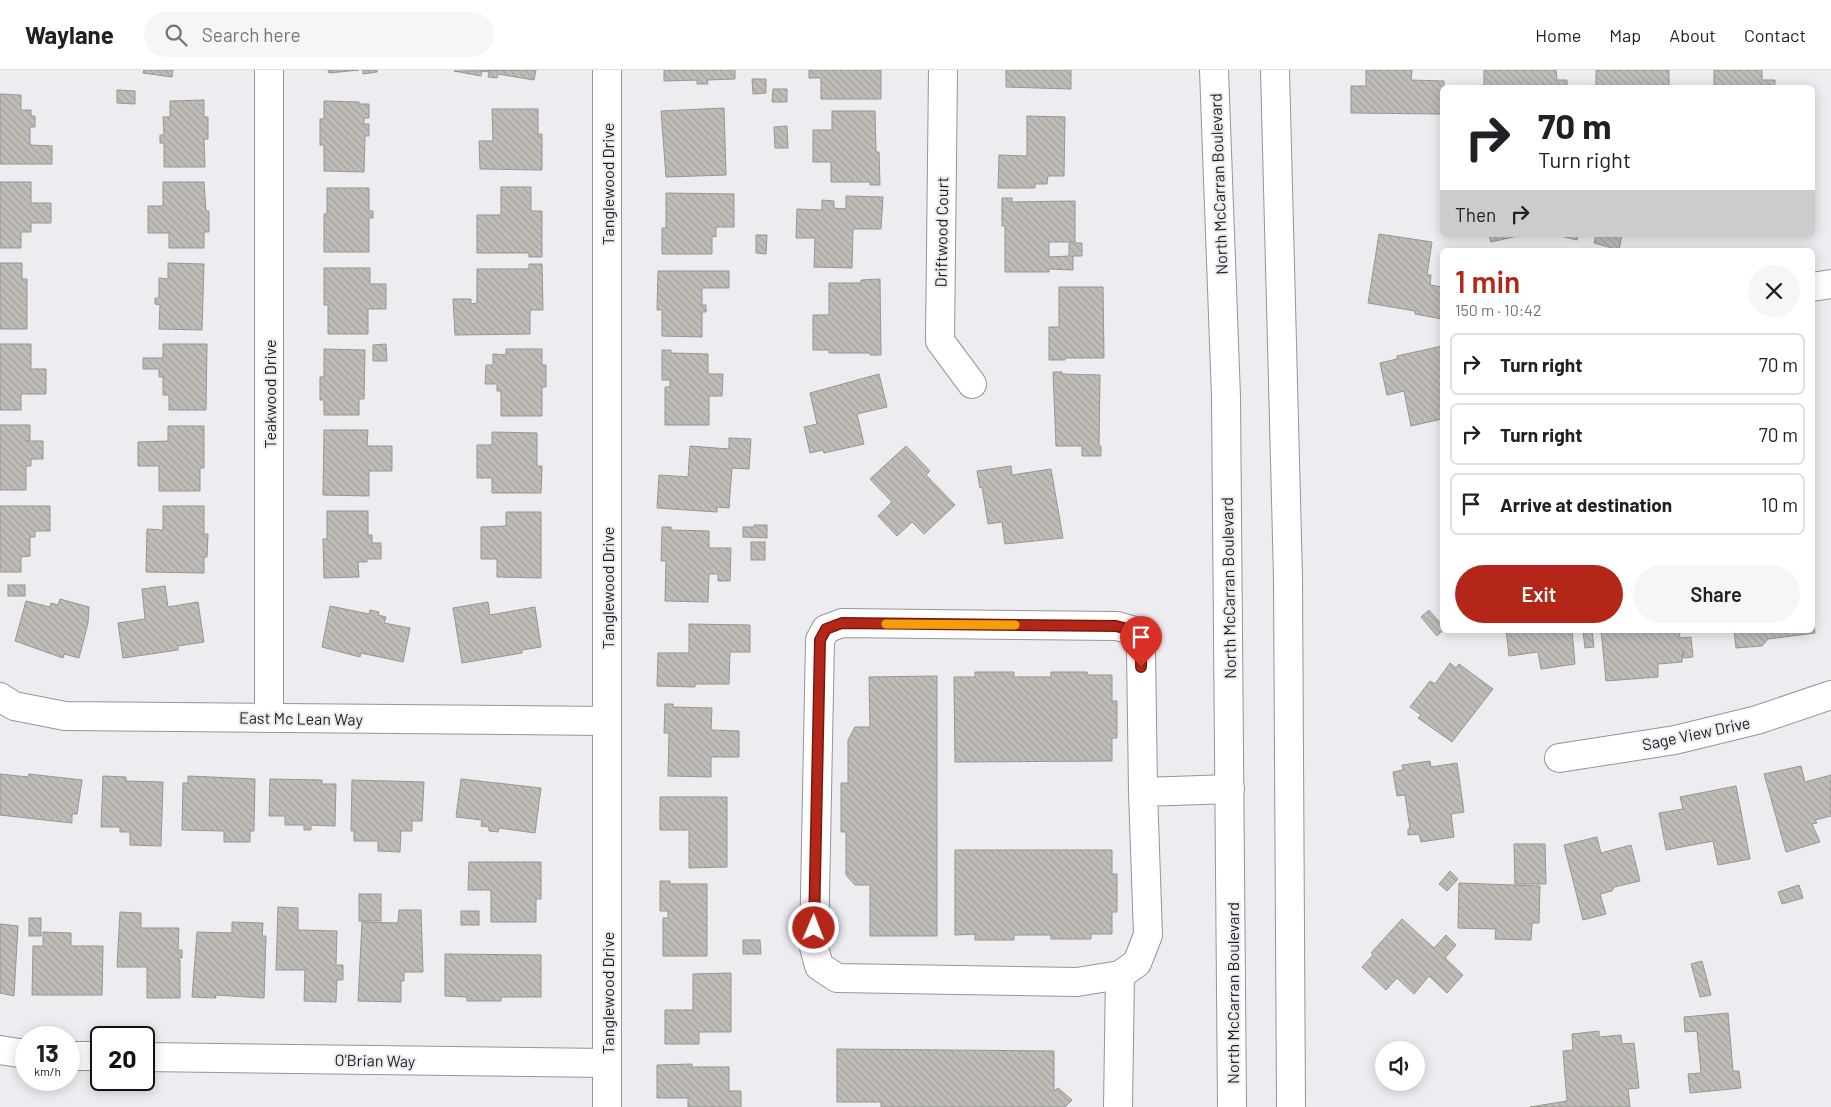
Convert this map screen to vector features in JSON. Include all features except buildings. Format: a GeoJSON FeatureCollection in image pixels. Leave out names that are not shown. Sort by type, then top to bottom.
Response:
{"type":"FeatureCollection","features":[{"type":"Feature","properties":{"kind":"street","name":"Teakwood Drive"},"geometry":{"type":"LineString","coordinates":[[269,70],[269,718]]}},
{"type":"Feature","properties":{"kind":"street","name":"Tanglewood Drive"},"geometry":{"type":"LineString","coordinates":[[607,70],[607,1107]]}},
{"type":"Feature","properties":{"kind":"street","name":"Driftwood Court"},"geometry":{"type":"LineString","coordinates":[[943,70],[940,341],[972,384]]}},
{"type":"Feature","properties":{"kind":"street","name":"North McCarran Boulevard"},"geometry":{"type":"LineString","coordinates":[[1214,70],[1226,397],[1232,1107]]}},
{"type":"Feature","properties":{"kind":"street"},"geometry":{"type":"LineString","coordinates":[[1275,70],[1288,578],[1290,1107]]}},
{"type":"Feature","properties":{"kind":"street"},"geometry":{"type":"LineString","coordinates":[[1815,287],[1831,284]]}},
{"type":"Feature","properties":{"kind":"street"},"geometry":{"type":"LineString","coordinates":[[842,623],[1116,626],[1131,630],[1141,650],[1143,792],[1148,936],[1138,962],[1120,975],[1077,982],[837,978],[818,966],[814,947],[820,640],[826,629],[842,623]]}},
{"type":"Feature","properties":{"kind":"street","name":"Sage View Drive"},"geometry":{"type":"LineString","coordinates":[[1558,758],[1675,740],[1757,720],[1831,695]]}},
{"type":"Feature","properties":{"kind":"street","name":"East Mc Lean Way"},"geometry":{"type":"LineString","coordinates":[[0,697],[14,706],[65,716],[607,721]]}},
{"type":"Feature","properties":{"kind":"street"},"geometry":{"type":"LineString","coordinates":[[1143,792],[1230,789]]}},
{"type":"Feature","properties":{"kind":"street"},"geometry":{"type":"LineString","coordinates":[[1118,1107],[1120,975]]}},
{"type":"Feature","properties":{"kind":"street"},"geometry":{"type":"LineString","coordinates":[[0,1050],[15,1052]]}},
{"type":"Feature","properties":{"kind":"street","name":"O'Brian Way"},"geometry":{"type":"LineString","coordinates":[[155,1057],[607,1063]]}},
{"type":"Feature","properties":{"kind":"slow traffic"},"geometry":{"type":"LineString","coordinates":[[886,624],[1015,625]]}},
{"type":"Feature","properties":{"kind":"route"},"geometry":{"type":"LineString","coordinates":[[814,928],[820,640],[826,629],[842,623],[1116,626],[1131,630],[1141,650],[1141,667]]}}]}
